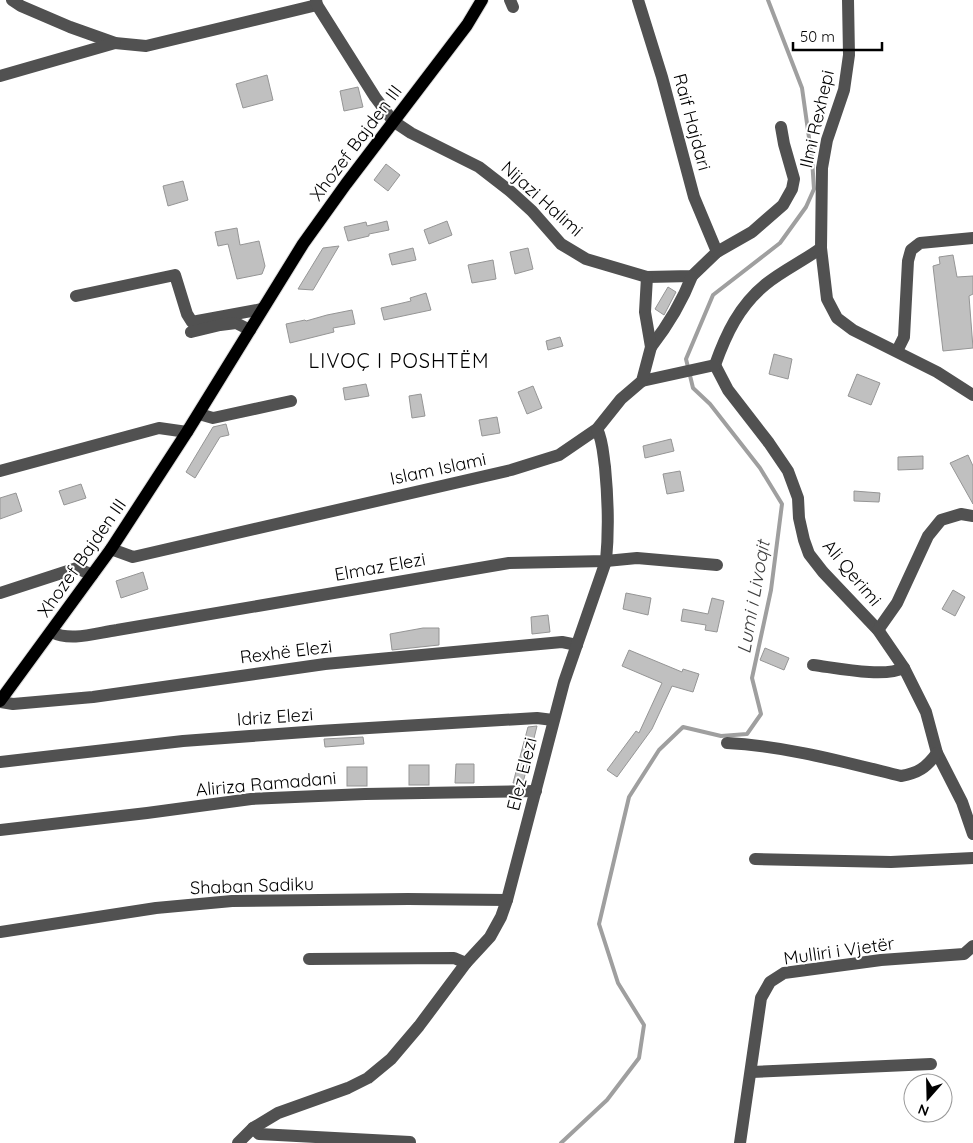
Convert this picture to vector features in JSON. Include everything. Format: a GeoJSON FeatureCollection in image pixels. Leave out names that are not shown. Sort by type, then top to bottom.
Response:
{"type":"FeatureCollection","features":[{"type":"Feature","properties":{"kind":"main road","name":"Xhozef Bajden III"},"geometry":{"type":"LineString","coordinates":[[0,702],[111,549],[199,414],[303,244],[393,121],[467,25],[482,0]]}},
{"type":"Feature","properties":{"kind":"street"},"geometry":{"type":"LineString","coordinates":[[12,0],[21,6],[70,27],[114,43],[146,46],[317,2]]}},
{"type":"Feature","properties":{"kind":"street","name":"Raif Hajdari"},"geometry":{"type":"LineString","coordinates":[[638,0],[662,77],[694,197],[717,252]]}},
{"type":"Feature","properties":{"kind":"street","name":"Ilmi Rexhepi"},"geometry":{"type":"LineString","coordinates":[[848,0],[848,55],[844,90],[827,140],[822,168],[820,248],[827,299],[837,318],[853,330],[937,372],[973,395]]}},
{"type":"Feature","properties":{"kind":"street","name":"Nijazi Halimi"},"geometry":{"type":"LineString","coordinates":[[317,2],[375,98],[393,121],[411,133],[479,167],[532,211],[561,244],[586,259],[647,277]]}},
{"type":"Feature","properties":{"kind":"street"},"geometry":{"type":"LineString","coordinates":[[0,76],[114,43]]}},
{"type":"Feature","properties":{"kind":"street"},"geometry":{"type":"LineString","coordinates":[[651,347],[666,329],[686,293],[692,276],[717,252],[752,232],[783,205],[792,189],[794,179],[781,127]]}},
{"type":"Feature","properties":{"kind":"street"},"geometry":{"type":"LineString","coordinates":[[897,351],[904,337],[908,261],[912,250],[920,243],[973,238]]}},
{"type":"Feature","properties":{"kind":"street"},"geometry":{"type":"LineString","coordinates":[[692,276],[647,277],[645,312],[651,347],[642,381],[710,366],[732,324],[747,302],[766,284],[820,248]]}},
{"type":"Feature","properties":{"kind":"street"},"geometry":{"type":"LineString","coordinates":[[76,296],[175,275],[187,314],[192,322],[262,309]]}},
{"type":"Feature","properties":{"kind":"street"},"geometry":{"type":"LineString","coordinates":[[191,332],[220,324],[236,323],[250,330]]}},
{"type":"Feature","properties":{"kind":"street","name":"Ali Qerimi"},"geometry":{"type":"LineString","coordinates":[[710,366],[788,471],[798,498],[802,532],[809,554],[822,572],[878,630],[904,668],[926,712],[937,753],[962,802],[973,834]]}},
{"type":"Feature","properties":{"kind":"street","name":"Islam Islami"},"geometry":{"type":"LineString","coordinates":[[111,549],[133,557],[511,470],[559,455],[597,429],[621,399],[642,381]]}},
{"type":"Feature","properties":{"kind":"street"},"geometry":{"type":"LineString","coordinates":[[199,414],[212,418],[291,401]]}},
{"type":"Feature","properties":{"kind":"street"},"geometry":{"type":"LineString","coordinates":[[0,471],[159,428],[187,432]]}},
{"type":"Feature","properties":{"kind":"street","name":"Elez Elezi"},"geometry":{"type":"LineString","coordinates":[[238,1143],[253,1128],[278,1113],[348,1088],[368,1078],[391,1059],[414,1033],[466,963],[490,937],[501,917],[564,682],[606,561],[608,540],[607,491],[602,438],[597,429]]}},
{"type":"Feature","properties":{"kind":"street"},"geometry":{"type":"LineString","coordinates":[[878,630],[897,603],[928,536],[940,520],[960,514],[973,516]]}},
{"type":"Feature","properties":{"kind":"street","name":"Elmaz Elezi"},"geometry":{"type":"LineString","coordinates":[[52,632],[59,636],[70,637],[98,633],[509,562],[606,561],[636,558],[717,565]]}},
{"type":"Feature","properties":{"kind":"street"},"geometry":{"type":"LineString","coordinates":[[0,593],[76,568],[92,575]]}},
{"type":"Feature","properties":{"kind":"street","name":"Rexhë Elezi"},"geometry":{"type":"LineString","coordinates":[[0,702],[13,704],[93,697],[325,664],[562,642],[577,645]]}},
{"type":"Feature","properties":{"kind":"street"},"geometry":{"type":"LineString","coordinates":[[813,666],[884,673],[897,672],[904,668]]}},
{"type":"Feature","properties":{"kind":"street","name":"Idriz Elezi"},"geometry":{"type":"LineString","coordinates":[[0,762],[183,742],[270,735],[527,718],[553,720]]}},
{"type":"Feature","properties":{"kind":"street"},"geometry":{"type":"LineString","coordinates":[[727,742],[754,744],[787,750],[901,776],[915,774],[931,761],[937,753]]}},
{"type":"Feature","properties":{"kind":"street","name":"Aliriza Ramadani"},"geometry":{"type":"LineString","coordinates":[[0,830],[250,800],[365,794],[536,791]]}},
{"type":"Feature","properties":{"kind":"street"},"geometry":{"type":"LineString","coordinates":[[755,859],[891,862],[973,858]]}},
{"type":"Feature","properties":{"kind":"street","name":"Shaban Sadiku"},"geometry":{"type":"LineString","coordinates":[[0,932],[156,908],[232,901],[507,900]]}},
{"type":"Feature","properties":{"kind":"street","name":"Mulliri i Vjetër"},"geometry":{"type":"LineString","coordinates":[[740,1143],[761,998],[770,982],[784,973],[881,960],[964,954],[973,946]]}},
{"type":"Feature","properties":{"kind":"street"},"geometry":{"type":"LineString","coordinates":[[309,959],[454,958],[466,963]]}},
{"type":"Feature","properties":{"kind":"street"},"geometry":{"type":"LineString","coordinates":[[751,1072],[931,1064]]}},
{"type":"Feature","properties":{"kind":"street"},"geometry":{"type":"LineString","coordinates":[[253,1128],[259,1134],[410,1142]]}},
{"type":"Feature","properties":{"kind":"building"},"geometry":{"type":"Polygon","coordinates":[[[267,75],[273,100],[243,108],[236,84],[267,75]]]}},
{"type":"Feature","properties":{"kind":"building"},"geometry":{"type":"Polygon","coordinates":[[[358,87],[363,107],[344,111],[340,91],[358,87]]]}},
{"type":"Feature","properties":{"kind":"building"},"geometry":{"type":"Polygon","coordinates":[[[386,164],[400,175],[388,191],[374,180],[386,164]]]}},
{"type":"Feature","properties":{"kind":"building"},"geometry":{"type":"Polygon","coordinates":[[[183,181],[188,200],[168,206],[163,186],[183,181]]]}},
{"type":"Feature","properties":{"kind":"building"},"geometry":{"type":"Polygon","coordinates":[[[387,221],[389,230],[348,241],[344,227],[366,222],[367,226],[387,221]]]}},
{"type":"Feature","properties":{"kind":"building"},"geometry":{"type":"Polygon","coordinates":[[[447,221],[452,235],[429,244],[424,230],[447,221]]]}},
{"type":"Feature","properties":{"kind":"building"},"geometry":{"type":"Polygon","coordinates":[[[237,228],[240,245],[259,241],[265,266],[262,274],[237,279],[228,244],[218,246],[215,232],[237,228]]]}},
{"type":"Feature","properties":{"kind":"building"},"geometry":{"type":"Polygon","coordinates":[[[339,246],[313,290],[298,289],[323,248],[339,246]]]}},
{"type":"Feature","properties":{"kind":"building"},"geometry":{"type":"Polygon","coordinates":[[[413,248],[416,260],[392,265],[389,254],[413,248]]]}},
{"type":"Feature","properties":{"kind":"building"},"geometry":{"type":"Polygon","coordinates":[[[528,248],[533,269],[515,274],[510,252],[528,248]]]}},
{"type":"Feature","properties":{"kind":"building"},"geometry":{"type":"Polygon","coordinates":[[[953,255],[957,277],[973,276],[973,294],[969,296],[973,348],[943,351],[933,266],[940,264],[939,257],[953,255]]]}},
{"type":"Feature","properties":{"kind":"building"},"geometry":{"type":"Polygon","coordinates":[[[493,260],[496,279],[472,283],[468,265],[493,260]]]}},
{"type":"Feature","properties":{"kind":"building"},"geometry":{"type":"Polygon","coordinates":[[[668,287],[676,292],[664,315],[655,309],[668,287]]]}},
{"type":"Feature","properties":{"kind":"building"},"geometry":{"type":"Polygon","coordinates":[[[426,293],[431,310],[384,320],[381,308],[411,301],[410,298],[426,293]]]}},
{"type":"Feature","properties":{"kind":"building"},"geometry":{"type":"Polygon","coordinates":[[[352,310],[355,324],[333,328],[334,332],[290,343],[286,324],[352,310]]]}},
{"type":"Feature","properties":{"kind":"building"},"geometry":{"type":"Polygon","coordinates":[[[560,337],[563,346],[548,350],[546,341],[560,337]]]}},
{"type":"Feature","properties":{"kind":"building"},"geometry":{"type":"Polygon","coordinates":[[[774,354],[792,359],[788,379],[769,374],[774,354]]]}},
{"type":"Feature","properties":{"kind":"building"},"geometry":{"type":"Polygon","coordinates":[[[857,374],[880,383],[871,405],[848,396],[857,374]]]}},
{"type":"Feature","properties":{"kind":"building"},"geometry":{"type":"Polygon","coordinates":[[[366,384],[369,396],[345,400],[343,388],[366,384]]]}},
{"type":"Feature","properties":{"kind":"building"},"geometry":{"type":"Polygon","coordinates":[[[533,386],[542,408],[527,414],[518,392],[533,386]]]}},
{"type":"Feature","properties":{"kind":"building"},"geometry":{"type":"Polygon","coordinates":[[[421,394],[425,416],[412,418],[409,396],[421,394]]]}},
{"type":"Feature","properties":{"kind":"building"},"geometry":{"type":"Polygon","coordinates":[[[497,417],[500,433],[482,436],[479,420],[497,417]]]}},
{"type":"Feature","properties":{"kind":"building"},"geometry":{"type":"Polygon","coordinates":[[[226,424],[229,435],[220,437],[195,478],[186,472],[213,427],[226,424]]]}},
{"type":"Feature","properties":{"kind":"building"},"geometry":{"type":"Polygon","coordinates":[[[671,439],[674,451],[645,458],[643,446],[671,439]]]}},
{"type":"Feature","properties":{"kind":"building"},"geometry":{"type":"Polygon","coordinates":[[[968,455],[973,466],[973,504],[950,463],[968,455]]]}},
{"type":"Feature","properties":{"kind":"building"},"geometry":{"type":"Polygon","coordinates":[[[923,456],[923,469],[898,470],[898,457],[923,456]]]}},
{"type":"Feature","properties":{"kind":"building"},"geometry":{"type":"Polygon","coordinates":[[[680,471],[684,491],[667,494],[663,474],[680,471]]]}},
{"type":"Feature","properties":{"kind":"building"},"geometry":{"type":"Polygon","coordinates":[[[81,484],[86,498],[64,505],[59,491],[81,484]]]}},
{"type":"Feature","properties":{"kind":"building"},"geometry":{"type":"Polygon","coordinates":[[[854,491],[880,493],[879,502],[854,501],[854,491]]]}},
{"type":"Feature","properties":{"kind":"building"},"geometry":{"type":"Polygon","coordinates":[[[16,493],[22,511],[0,519],[0,498],[16,493]]]}},
{"type":"Feature","properties":{"kind":"building"},"geometry":{"type":"Polygon","coordinates":[[[143,572],[148,589],[121,598],[116,581],[143,572]]]}},
{"type":"Feature","properties":{"kind":"building"},"geometry":{"type":"Polygon","coordinates":[[[953,590],[965,597],[955,616],[942,609],[953,590]]]}},
{"type":"Feature","properties":{"kind":"building"},"geometry":{"type":"Polygon","coordinates":[[[626,593],[651,598],[648,615],[623,609],[626,593]]]}},
{"type":"Feature","properties":{"kind":"building"},"geometry":{"type":"Polygon","coordinates":[[[712,598],[724,601],[717,632],[705,630],[706,625],[681,621],[683,609],[708,614],[712,598]]]}},
{"type":"Feature","properties":{"kind":"building"},"geometry":{"type":"Polygon","coordinates":[[[548,615],[550,632],[532,634],[531,617],[548,615]]]}},
{"type":"Feature","properties":{"kind":"building"},"geometry":{"type":"Polygon","coordinates":[[[423,628],[439,628],[439,645],[392,650],[390,634],[423,628]]]}},
{"type":"Feature","properties":{"kind":"building"},"geometry":{"type":"Polygon","coordinates":[[[765,648],[789,658],[784,670],[760,660],[765,648]]]}},
{"type":"Feature","properties":{"kind":"building"},"geometry":{"type":"Polygon","coordinates":[[[629,650],[682,672],[683,669],[699,674],[693,692],[672,686],[652,729],[617,777],[607,770],[636,731],[639,733],[662,683],[622,666],[629,650]]]}},
{"type":"Feature","properties":{"kind":"building"},"geometry":{"type":"Polygon","coordinates":[[[537,726],[523,783],[513,783],[528,727],[537,726]]]}},
{"type":"Feature","properties":{"kind":"building"},"geometry":{"type":"Polygon","coordinates":[[[363,737],[364,744],[325,747],[324,739],[363,737]]]}},
{"type":"Feature","properties":{"kind":"building"},"geometry":{"type":"Polygon","coordinates":[[[456,764],[474,764],[474,783],[455,783],[456,764]]]}},
{"type":"Feature","properties":{"kind":"building"},"geometry":{"type":"Polygon","coordinates":[[[409,765],[429,765],[429,785],[409,785],[409,765]]]}},
{"type":"Feature","properties":{"kind":"building"},"geometry":{"type":"Polygon","coordinates":[[[347,767],[367,767],[367,786],[347,786],[347,767]]]}},
{"type":"Feature","properties":{"kind":"waterway","name":"Lumi i Livoqit"},"geometry":{"type":"LineString","coordinates":[[561,1143],[607,1100],[639,1058],[644,1025],[618,983],[599,924],[629,797],[659,750],[683,727],[721,736],[747,734],[761,714],[752,678],[771,590],[782,504],[760,468],[710,404],[693,388],[686,359],[713,295],[780,243],[806,207],[814,189],[812,159],[802,88],[768,0]]}},
{"type":"Feature","properties":{"kind":"district","name":"LIVOÇ I POSHTËM"},"geometry":{"type":"Point","coordinates":[399,361]}}]}
